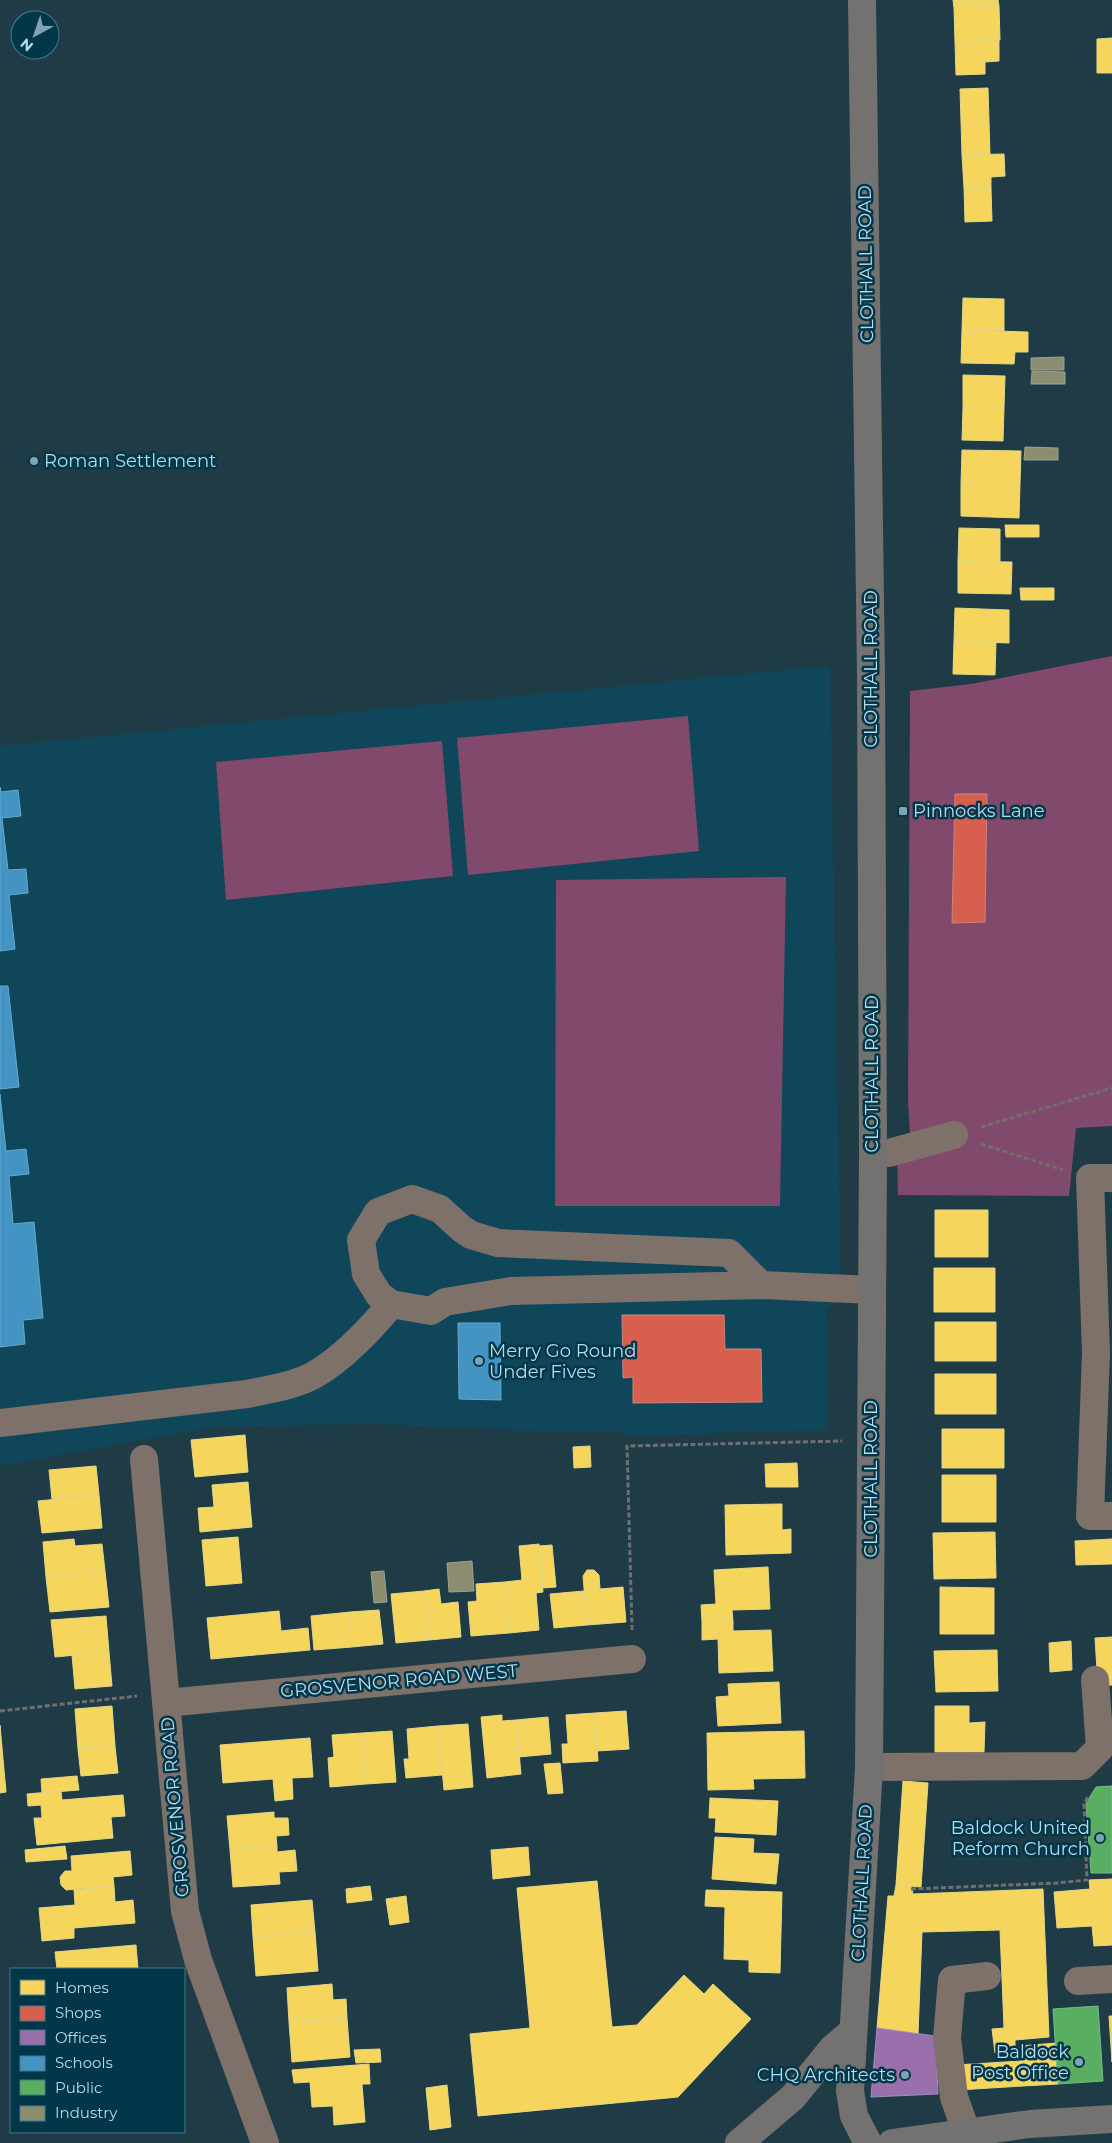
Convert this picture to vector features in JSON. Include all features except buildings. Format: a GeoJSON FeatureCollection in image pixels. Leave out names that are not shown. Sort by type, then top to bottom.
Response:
{"type":"FeatureCollection","features":[{"type":"Feature","properties":{"kind":"main road","name":"CLOTHALL ROAD"},"geometry":{"type":"LineString","coordinates":[[862,0],[871,676],[873,1154],[869,1767],[850,2091],[854,2116],[868,2143]]}},
{"type":"Feature","properties":{"kind":"main road"},"geometry":{"type":"LineString","coordinates":[[739,2143],[786,2103],[832,2049],[853,2031]]}},
{"type":"Feature","properties":{"kind":"main road"},"geometry":{"type":"LineString","coordinates":[[892,2143],[966,2131],[1030,2124],[1112,2119]]}},
{"type":"Feature","properties":{"kind":"street"},"geometry":{"type":"LineString","coordinates":[[873,1154],[889,1153],[954,1135]]}},
{"type":"Feature","properties":{"kind":"street"},"geometry":{"type":"LineString","coordinates":[[1101,1178],[1104,1353],[1101,1516]]}},
{"type":"Feature","properties":{"kind":"street"},"geometry":{"type":"LineString","coordinates":[[761,1285],[729,1253],[498,1243],[471,1234],[440,1209],[412,1199],[378,1212],[361,1240],[366,1274],[379,1295],[391,1304],[431,1312],[446,1302],[511,1291],[761,1285],[872,1290]]}},
{"type":"Feature","properties":{"kind":"street"},"geometry":{"type":"LineString","coordinates":[[0,1424],[247,1394],[286,1386],[314,1374],[343,1352],[373,1327],[391,1304]]}},
{"type":"Feature","properties":{"kind":"street","name":"GROSVENOR ROAD"},"geometry":{"type":"LineString","coordinates":[[144,1459],[185,1911],[198,1960],[265,2143]]}},
{"type":"Feature","properties":{"kind":"street","name":"GROSVENOR ROAD WEST"},"geometry":{"type":"LineString","coordinates":[[166,1698],[632,1659]]}},
{"type":"Feature","properties":{"kind":"street"},"geometry":{"type":"LineString","coordinates":[[869,1767],[1082,1766],[1100,1748],[1095,1680]]}},
{"type":"Feature","properties":{"kind":"street"},"geometry":{"type":"LineString","coordinates":[[966,2131],[954,2097],[947,2038],[952,1980],[986,1976]]}},
{"type":"Feature","properties":{"kind":"street"},"geometry":{"type":"LineString","coordinates":[[1078,1981],[1112,1979]]}},
{"type":"Feature","properties":{"kind":"path"},"geometry":{"type":"LineString","coordinates":[[954,1135],[1112,1088]]}},
{"type":"Feature","properties":{"kind":"path"},"geometry":{"type":"LineString","coordinates":[[954,1135],[1101,1178]]}},
{"type":"Feature","properties":{"kind":"path"},"geometry":{"type":"LineString","coordinates":[[632,1659],[627,1446],[850,1440]]}},
{"type":"Feature","properties":{"kind":"path"},"geometry":{"type":"LineString","coordinates":[[0,1711],[166,1698]]}},
{"type":"Feature","properties":{"kind":"path"},"geometry":{"type":"LineString","coordinates":[[911,1889],[1087,1880],[1084,1804],[1092,1789]]}},
{"type":"Feature","properties":{"kind":"shaded area"},"geometry":{"type":"Polygon","coordinates":[[[1112,656],[1112,1126],[1076,1128],[1069,1196],[898,1195],[897,1154],[911,1149],[908,1102],[910,691],[971,684],[1112,656]]]}},
{"type":"Feature","properties":{"kind":"shaded area"},"geometry":{"type":"Polygon","coordinates":[[[830,666],[841,1301],[827,1308],[828,1430],[622,1436],[621,1431],[536,1431],[372,1424],[222,1427],[0,1466],[0,746],[830,666]]]}},
{"type":"Feature","properties":{"kind":"shaded area"},"geometry":{"type":"Polygon","coordinates":[[[688,716],[699,851],[468,875],[457,738],[688,716]]]}},
{"type":"Feature","properties":{"kind":"shaded area"},"geometry":{"type":"Polygon","coordinates":[[[442,741],[453,876],[226,900],[216,762],[442,741]]]}},
{"type":"Feature","properties":{"kind":"shaded area"},"geometry":{"type":"Polygon","coordinates":[[[786,877],[780,1206],[555,1206],[556,880],[786,877]]]}},
{"type":"Feature","properties":{"kind":"place","name":"Roman Settlement"},"geometry":{"type":"Point","coordinates":[34,461]}},
{"type":"Feature","properties":{"kind":"place","name":"Pinnocks Lane"},"geometry":{"type":"Point","coordinates":[903,811]}},
{"type":"Feature","properties":{"kind":"place","name":"Merry Go Round Under Fives"},"geometry":{"type":"Point","coordinates":[479,1361]}},
{"type":"Feature","properties":{"kind":"place","name":"Baldock United Reform Church"},"geometry":{"type":"Point","coordinates":[1100,1838]}},
{"type":"Feature","properties":{"kind":"place","name":"Baldock Post Office"},"geometry":{"type":"Point","coordinates":[1079,2062]}},
{"type":"Feature","properties":{"kind":"place","name":"CHQ Architects"},"geometry":{"type":"Point","coordinates":[905,2075]}}]}
